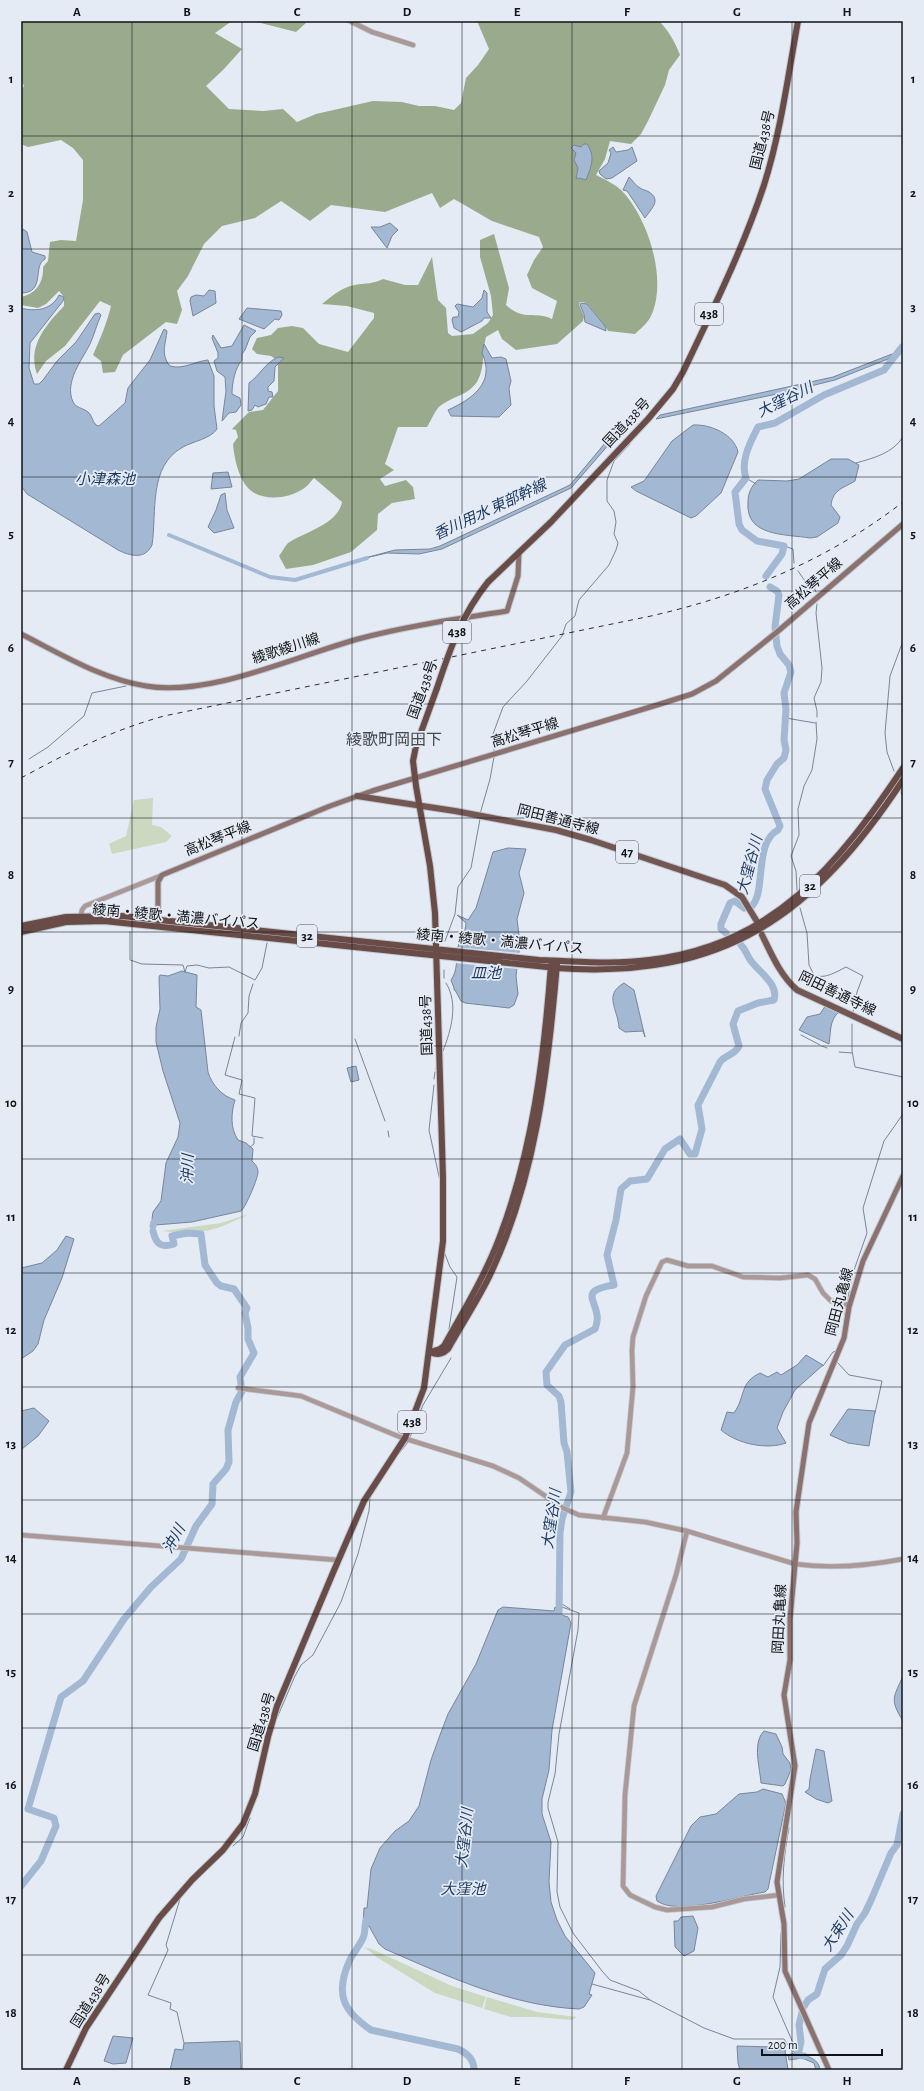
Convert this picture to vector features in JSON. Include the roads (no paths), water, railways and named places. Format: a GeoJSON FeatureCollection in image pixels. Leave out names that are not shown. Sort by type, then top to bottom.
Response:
{"type":"FeatureCollection","features":[{"type":"Feature","properties":{"kind":"highway","name":"国道438号"},"geometry":{"type":"LineString","coordinates":[[66,2070],[86,2028],[159,1918],[192,1880],[230,1842],[242,1824],[255,1794],[268,1737],[277,1706],[338,1560],[364,1501],[408,1439],[421,1398],[430,1352],[444,1224],[441,1055],[432,881],[415,779],[414,752],[460,625],[471,604],[488,582],[561,511],[648,419],[673,389],[683,372],[745,234],[764,184],[782,112],[798,21]]}},
{"type":"Feature","properties":{"kind":"highway","name":"綾南・綾歌・満濃バイパス"},"geometry":{"type":"LineString","coordinates":[[554,964],[627,962],[663,958],[725,941],[760,923],[802,893],[831,865],[862,827],[903,768]]}},
{"type":"Feature","properties":{"kind":"highway","name":"綾南・綾歌・満濃バイパス"},"geometry":{"type":"LineString","coordinates":[[21,932],[44,926],[83,921],[158,926],[436,952],[607,970],[663,964],[699,955],[745,937],[782,915],[811,893],[835,869],[867,831],[903,780]]}},
{"type":"Feature","properties":{"kind":"highway","name":"綾南・綾歌・満濃バイパス"},"geometry":{"type":"LineString","coordinates":[[21,926],[53,918],[122,916],[436,952]]}},
{"type":"Feature","properties":{"kind":"highway"},"geometry":{"type":"LineString","coordinates":[[430,1352],[438,1354],[444,1353],[448,1349],[490,1274],[514,1214],[528,1169],[538,1121],[554,964]]}},
{"type":"Feature","properties":{"kind":"main road","name":"高松琴平線"},"geometry":{"type":"LineString","coordinates":[[160,876],[357,796],[692,694],[716,681],[775,634],[903,524]]}},
{"type":"Feature","properties":{"kind":"main road","name":"綾歌綾川線"},"geometry":{"type":"LineString","coordinates":[[21,634],[79,664],[122,681],[149,687],[198,686],[241,675],[373,635],[507,611],[518,573],[519,552]]}},
{"type":"Feature","properties":{"kind":"main road"},"geometry":{"type":"LineString","coordinates":[[503,567],[508,564],[513,565],[518,573]]}},
{"type":"Feature","properties":{"kind":"main road","name":"岡田善通寺線"},"geometry":{"type":"LineString","coordinates":[[357,796],[480,815],[532,825],[584,838],[725,885],[742,897],[756,920]]}},
{"type":"Feature","properties":{"kind":"main road"},"geometry":{"type":"LineString","coordinates":[[158,926],[158,882],[160,876]]}},
{"type":"Feature","properties":{"kind":"main road","name":"岡田善通寺線"},"geometry":{"type":"LineString","coordinates":[[762,935],[780,971],[787,982],[797,990],[903,1039]]}},
{"type":"Feature","properties":{"kind":"main road","name":"岡田丸亀線"},"geometry":{"type":"LineString","coordinates":[[829,2070],[804,2017],[785,1970],[784,1924],[779,1895],[778,1873],[795,1766],[793,1744],[784,1704],[784,1695],[790,1660],[790,1619],[795,1564],[796,1512],[809,1423],[844,1338],[848,1305],[866,1252],[903,1176]]}},
{"type":"Feature","properties":{"kind":"street"},"geometry":{"type":"LineString","coordinates":[[350,21],[372,32],[413,45]]}},
{"type":"Feature","properties":{"kind":"street"},"geometry":{"type":"LineString","coordinates":[[81,916],[82,910],[85,906],[160,876]]}},
{"type":"Feature","properties":{"kind":"street"},"geometry":{"type":"LineString","coordinates":[[603,1518],[627,1453],[633,1387],[633,1337],[646,1296],[662,1262],[667,1260],[688,1266],[712,1266],[743,1276],[780,1278],[808,1275],[815,1279],[828,1300],[848,1305]]}},
{"type":"Feature","properties":{"kind":"street"},"geometry":{"type":"LineString","coordinates":[[241,1388],[301,1396],[408,1439],[455,1453],[506,1472],[565,1509],[584,1516],[645,1522],[686,1532],[795,1564],[819,1567],[848,1567],[903,1559]]}},
{"type":"Feature","properties":{"kind":"street"},"geometry":{"type":"LineString","coordinates":[[686,1532],[676,1575],[634,1706],[625,1795],[623,1886],[630,1895],[655,1907],[667,1910],[712,1907],[744,1899],[779,1895]]}},
{"type":"Feature","properties":{"kind":"street"},"geometry":{"type":"LineString","coordinates":[[21,1535],[190,1547],[338,1560]]}},
{"type":"Feature","properties":{"kind":"water"},"geometry":{"type":"Polygon","coordinates":[[[584,144],[587,144],[590,149],[592,158],[586,180],[579,178],[576,179],[578,168],[574,160],[576,153],[571,148],[574,145],[581,147],[584,144]]]}},
{"type":"Feature","properties":{"kind":"water"},"geometry":{"type":"Polygon","coordinates":[[[613,147],[616,152],[628,150],[632,147],[637,161],[612,178],[606,179],[600,174],[599,171],[608,163],[611,153],[609,150],[613,147]]]}},
{"type":"Feature","properties":{"kind":"water"},"geometry":{"type":"Polygon","coordinates":[[[629,177],[637,186],[649,192],[655,198],[654,205],[645,218],[627,191],[623,190],[629,177]]]}},
{"type":"Feature","properties":{"kind":"water"},"geometry":{"type":"Polygon","coordinates":[[[390,223],[398,230],[392,236],[387,248],[371,227],[380,227],[390,223]]]}},
{"type":"Feature","properties":{"kind":"water"},"geometry":{"type":"Polygon","coordinates":[[[23,229],[27,232],[32,252],[45,256],[45,259],[41,262],[39,267],[38,279],[33,289],[29,292],[21,293],[21,235],[23,229]]]}},
{"type":"Feature","properties":{"kind":"water"},"geometry":{"type":"Polygon","coordinates":[[[209,290],[215,291],[216,303],[193,316],[190,301],[191,297],[196,295],[204,296],[209,290]]]}},
{"type":"Feature","properties":{"kind":"water"},"geometry":{"type":"Polygon","coordinates":[[[484,290],[487,293],[487,312],[491,318],[484,318],[482,321],[461,332],[454,328],[452,320],[453,317],[458,317],[459,312],[455,306],[457,304],[473,307],[482,298],[484,290]]]}},
{"type":"Feature","properties":{"kind":"water","name":"小津森池"},"geometry":{"type":"Polygon","coordinates":[[[59,295],[64,297],[63,301],[30,343],[29,368],[34,384],[39,384],[57,361],[76,342],[95,314],[99,313],[101,315],[93,337],[75,372],[71,387],[71,394],[74,404],[89,413],[96,425],[99,426],[125,403],[128,388],[150,360],[164,329],[167,331],[164,353],[170,366],[180,367],[208,360],[214,376],[214,406],[217,429],[206,438],[183,447],[172,455],[164,466],[156,491],[152,545],[149,550],[141,555],[127,554],[118,550],[27,494],[21,486],[21,308],[32,310],[43,309],[52,304],[59,295]]]}},
{"type":"Feature","properties":{"kind":"water"},"geometry":{"type":"Polygon","coordinates":[[[581,303],[587,304],[605,326],[606,331],[585,322],[584,314],[580,305],[581,303]]]}},
{"type":"Feature","properties":{"kind":"water"},"geometry":{"type":"Polygon","coordinates":[[[247,308],[281,311],[282,315],[279,320],[275,319],[264,329],[239,319],[247,308]]]}},
{"type":"Feature","properties":{"kind":"water"},"geometry":{"type":"Polygon","coordinates":[[[244,325],[256,331],[250,337],[242,354],[242,360],[237,367],[233,381],[232,394],[240,398],[241,405],[236,412],[229,413],[222,421],[226,391],[225,377],[217,371],[214,361],[218,358],[218,353],[212,338],[213,335],[221,348],[232,346],[244,325]]]}},
{"type":"Feature","properties":{"kind":"water"},"geometry":{"type":"Polygon","coordinates":[[[484,344],[492,358],[501,357],[506,359],[511,381],[509,388],[511,405],[499,417],[451,416],[448,410],[457,406],[473,395],[484,381],[486,364],[482,353],[484,344]]]}},
{"type":"Feature","properties":{"kind":"water"},"geometry":{"type":"Polygon","coordinates":[[[892,354],[888,359],[835,380],[782,393],[656,419],[660,415],[833,377],[892,354]]]}},
{"type":"Feature","properties":{"kind":"water"},"geometry":{"type":"Polygon","coordinates":[[[278,357],[284,358],[275,367],[274,381],[268,387],[268,391],[272,392],[273,397],[269,397],[266,404],[258,407],[255,405],[252,410],[248,411],[249,383],[270,362],[278,357]]]}},
{"type":"Feature","properties":{"kind":"water"},"geometry":{"type":"Polygon","coordinates":[[[693,425],[707,426],[720,431],[732,440],[738,452],[721,493],[696,516],[691,518],[636,491],[631,487],[644,481],[672,441],[693,425]]]}},
{"type":"Feature","properties":{"kind":"water"},"geometry":{"type":"Polygon","coordinates":[[[616,433],[617,435],[571,488],[442,549],[419,554],[387,553],[361,559],[395,550],[430,549],[440,546],[570,485],[611,436],[616,433]]]}},
{"type":"Feature","properties":{"kind":"water"},"geometry":{"type":"Polygon","coordinates":[[[831,459],[848,459],[859,465],[855,481],[837,492],[832,500],[831,505],[840,517],[838,523],[817,537],[810,538],[769,532],[760,528],[753,522],[749,513],[748,499],[752,487],[758,480],[787,481],[799,479],[831,459]]]}},
{"type":"Feature","properties":{"kind":"water"},"geometry":{"type":"Polygon","coordinates":[[[228,472],[232,487],[211,489],[213,473],[228,472]]]}},
{"type":"Feature","properties":{"kind":"water"},"geometry":{"type":"Polygon","coordinates":[[[225,493],[227,510],[234,528],[214,533],[208,527],[221,495],[225,493]]]}},
{"type":"Feature","properties":{"kind":"water","name":"皿池"},"geometry":{"type":"Polygon","coordinates":[[[508,848],[526,849],[519,873],[524,893],[517,919],[520,943],[516,976],[518,994],[514,1005],[509,1008],[465,1003],[461,1001],[454,990],[451,980],[456,968],[458,947],[466,926],[466,923],[457,915],[468,920],[476,908],[493,852],[508,848]]]}},
{"type":"Feature","properties":{"kind":"water"},"geometry":{"type":"Polygon","coordinates":[[[182,971],[197,975],[196,1007],[201,1010],[208,1072],[218,1089],[226,1096],[235,1100],[232,1125],[235,1135],[238,1140],[246,1143],[253,1149],[252,1161],[257,1167],[258,1172],[246,1204],[241,1211],[192,1222],[155,1225],[155,1220],[152,1219],[153,1212],[161,1201],[166,1163],[178,1137],[180,1123],[163,1071],[156,1042],[156,1027],[160,1009],[159,977],[160,975],[168,976],[182,971]]]}},
{"type":"Feature","properties":{"kind":"water"},"geometry":{"type":"Polygon","coordinates":[[[624,983],[634,990],[645,1037],[643,1031],[625,1032],[619,1028],[613,998],[614,992],[624,983]]]}},
{"type":"Feature","properties":{"kind":"water"},"geometry":{"type":"Polygon","coordinates":[[[826,1005],[839,1012],[832,1023],[829,1044],[799,1030],[807,1017],[820,1014],[826,1005]]]}},
{"type":"Feature","properties":{"kind":"water"},"geometry":{"type":"Polygon","coordinates":[[[356,1066],[359,1080],[351,1082],[347,1068],[356,1066]]]}},
{"type":"Feature","properties":{"kind":"water"},"geometry":{"type":"Polygon","coordinates":[[[66,1236],[74,1239],[62,1278],[44,1320],[38,1344],[33,1351],[21,1359],[21,1268],[42,1263],[57,1250],[66,1236]]]}},
{"type":"Feature","properties":{"kind":"water"},"geometry":{"type":"Polygon","coordinates":[[[806,1355],[823,1365],[795,1390],[783,1412],[777,1428],[786,1443],[761,1446],[735,1439],[721,1430],[727,1412],[734,1413],[738,1407],[746,1386],[753,1377],[760,1373],[768,1377],[777,1372],[781,1375],[797,1365],[806,1355]]]}},
{"type":"Feature","properties":{"kind":"water"},"geometry":{"type":"Polygon","coordinates":[[[34,1408],[49,1421],[38,1436],[22,1449],[21,1411],[34,1408]]]}},
{"type":"Feature","properties":{"kind":"water"},"geometry":{"type":"Polygon","coordinates":[[[848,1409],[875,1411],[869,1446],[848,1443],[830,1435],[848,1409]]]}},
{"type":"Feature","properties":{"kind":"water","name":"大窪池"},"geometry":{"type":"Polygon","coordinates":[[[503,1607],[554,1611],[555,1607],[561,1609],[561,1615],[568,1617],[571,1623],[552,1730],[549,1770],[542,1799],[542,1814],[551,1842],[549,1882],[551,1902],[557,1920],[565,1936],[595,1973],[589,1994],[592,1995],[584,2007],[579,2009],[554,2007],[504,1996],[456,1979],[385,1949],[379,1944],[369,1926],[363,1926],[364,1908],[367,1908],[371,1869],[380,1848],[395,1831],[409,1821],[419,1806],[431,1760],[448,1714],[476,1664],[498,1610],[503,1607]]]}},
{"type":"Feature","properties":{"kind":"water"},"geometry":{"type":"Polygon","coordinates":[[[903,1676],[903,1721],[894,1703],[894,1698],[903,1676]]]}},
{"type":"Feature","properties":{"kind":"water"},"geometry":{"type":"Polygon","coordinates":[[[764,1731],[776,1734],[782,1747],[783,1754],[790,1763],[791,1770],[783,1786],[761,1783],[758,1763],[758,1742],[764,1731]]]}},
{"type":"Feature","properties":{"kind":"water"},"geometry":{"type":"Polygon","coordinates":[[[816,1749],[824,1751],[832,1801],[828,1803],[816,1799],[805,1792],[809,1789],[816,1749]]]}},
{"type":"Feature","properties":{"kind":"water"},"geometry":{"type":"Polygon","coordinates":[[[763,1789],[782,1794],[786,1803],[768,1889],[765,1892],[694,1906],[667,1905],[657,1901],[656,1896],[691,1826],[700,1817],[716,1814],[739,1794],[757,1792],[763,1789]]]}},
{"type":"Feature","properties":{"kind":"water"},"geometry":{"type":"Polygon","coordinates":[[[693,1916],[698,1928],[694,1951],[684,1956],[675,1947],[674,1921],[678,1921],[681,1917],[693,1916]]]}},
{"type":"Feature","properties":{"kind":"water"},"geometry":{"type":"Polygon","coordinates":[[[113,2036],[133,2038],[126,2063],[113,2064],[104,2061],[113,2036]]]}},
{"type":"Feature","properties":{"kind":"water"},"geometry":{"type":"Polygon","coordinates":[[[240,2042],[241,2070],[170,2070],[175,2049],[183,2050],[184,2043],[240,2042]]]}},
{"type":"Feature","properties":{"kind":"water"},"geometry":{"type":"Polygon","coordinates":[[[737,2046],[772,2047],[785,2050],[788,2070],[740,2070],[737,2046]]]}},
{"type":"Feature","properties":{"kind":"water"},"geometry":{"type":"Polygon","coordinates":[[[798,2052],[815,2060],[820,2070],[816,2070],[814,2063],[802,2058],[789,2060],[788,2055],[798,2052]]]}},
{"type":"Feature","properties":{"kind":"waterway","name":"大窪谷川"},"geometry":{"type":"LineString","coordinates":[[766,576],[782,554],[784,546],[757,541],[742,530],[739,524],[735,492],[746,478],[744,472],[745,459],[758,427],[775,423],[824,395],[884,370],[902,347]]}},
{"type":"Feature","properties":{"kind":"waterway"},"geometry":{"type":"LineString","coordinates":[[856,463],[876,457],[888,451],[899,443],[903,437]]}},
{"type":"Feature","properties":{"kind":"waterway"},"geometry":{"type":"LineString","coordinates":[[494,752],[493,734],[503,707],[527,681],[562,636],[566,624],[575,616],[579,600],[609,565],[616,550],[618,543],[614,534],[616,522],[614,511],[607,501],[607,480],[614,461],[630,444]]}},
{"type":"Feature","properties":{"kind":"waterway"},"geometry":{"type":"LineString","coordinates":[[746,478],[756,484]]}},
{"type":"Feature","properties":{"kind":"waterway","name":"香川用水 東部幹線"},"geometry":{"type":"LineString","coordinates":[[169,535],[270,577],[295,580],[367,558]]}},
{"type":"Feature","properties":{"kind":"waterway"},"geometry":{"type":"LineString","coordinates":[[784,546],[793,549],[794,563]]}},
{"type":"Feature","properties":{"kind":"waterway"},"geometry":{"type":"LineString","coordinates":[[798,571],[805,581],[814,587],[816,592]]}},
{"type":"Feature","properties":{"kind":"waterway","name":"大窪谷川"},"geometry":{"type":"LineString","coordinates":[[751,907],[756,900],[765,846],[770,836],[778,830],[780,826],[765,789],[767,780],[777,764],[784,758],[786,750],[784,740],[786,709],[784,693],[791,672],[789,665],[780,654],[777,646],[775,627],[779,595],[777,591],[770,587]]}},
{"type":"Feature","properties":{"kind":"waterway"},"geometry":{"type":"LineString","coordinates":[[817,604],[816,613],[822,668],[821,682],[814,698],[817,717]]}},
{"type":"Feature","properties":{"kind":"waterway"},"geometry":{"type":"LineString","coordinates":[[894,771],[887,752],[885,733],[890,676],[903,641]]}},
{"type":"Feature","properties":{"kind":"waterway"},"geometry":{"type":"LineString","coordinates":[[29,759],[48,747],[84,716],[92,693],[126,686]]}},
{"type":"Feature","properties":{"kind":"waterway"},"geometry":{"type":"LineString","coordinates":[[786,718],[815,723]]}},
{"type":"Feature","properties":{"kind":"waterway"},"geometry":{"type":"LineString","coordinates":[[797,890],[796,871],[791,856],[799,835],[798,809],[804,786],[812,770],[817,739],[816,722]]}},
{"type":"Feature","properties":{"kind":"waterway"},"geometry":{"type":"LineString","coordinates":[[480,814],[490,779],[494,757]]}},
{"type":"Feature","properties":{"kind":"waterway"},"geometry":{"type":"LineString","coordinates":[[901,792],[903,797]]}},
{"type":"Feature","properties":{"kind":"waterway"},"geometry":{"type":"LineString","coordinates":[[445,941],[455,914],[458,887],[471,868],[480,819]]}},
{"type":"Feature","properties":{"kind":"waterway","name":"大窪谷川"},"geometry":{"type":"LineString","coordinates":[[726,933],[721,929],[721,924],[730,903],[735,901],[744,908]]}},
{"type":"Feature","properties":{"kind":"waterway"},"geometry":{"type":"LineString","coordinates":[[800,908],[807,933],[809,965],[814,975],[826,976],[846,967],[863,976],[857,992],[853,1012]]}},
{"type":"Feature","properties":{"kind":"waterway"},"geometry":{"type":"LineString","coordinates":[[130,932],[130,960],[142,964],[183,965],[185,972]]}},
{"type":"Feature","properties":{"kind":"waterway"},"geometry":{"type":"LineString","coordinates":[[185,972],[187,966],[197,965],[209,968],[229,967],[255,980],[262,968],[267,943]]}},
{"type":"Feature","properties":{"kind":"waterway","name":"大窪谷川"},"geometry":{"type":"LineString","coordinates":[[559,1617],[560,1533],[562,1519],[571,1492],[567,1452],[564,1443],[561,1402],[559,1396],[547,1385],[546,1372],[565,1345],[595,1329],[597,1312],[592,1300],[592,1295],[594,1291],[614,1285],[607,1255],[616,1220],[621,1189],[630,1181],[647,1179],[665,1149],[680,1139],[690,1154],[695,1154],[702,1129],[698,1105],[720,1062],[735,1051],[739,1046],[733,1024],[738,1011],[758,1003],[774,1000],[774,989],[751,961],[741,945]]}},
{"type":"Feature","properties":{"kind":"waterway"},"geometry":{"type":"LineString","coordinates":[[444,970],[444,978]]}},
{"type":"Feature","properties":{"kind":"waterway"},"geometry":{"type":"LineString","coordinates":[[443,1051],[451,1026],[453,1008],[450,991],[446,983]]}},
{"type":"Feature","properties":{"kind":"waterway"},"geometry":{"type":"LineString","coordinates":[[239,1036],[241,1023],[248,1013],[249,996],[253,984]]}},
{"type":"Feature","properties":{"kind":"waterway"},"geometry":{"type":"LineString","coordinates":[[852,1024],[852,1051],[855,1067],[903,1077]]}},
{"type":"Feature","properties":{"kind":"waterway"},"geometry":{"type":"LineString","coordinates":[[801,1035],[820,1045]]}},
{"type":"Feature","properties":{"kind":"waterway"},"geometry":{"type":"LineString","coordinates":[[235,1037],[225,1075],[242,1080],[239,1094],[255,1098],[252,1136],[263,1138]]}},
{"type":"Feature","properties":{"kind":"waterway"},"geometry":{"type":"LineString","coordinates":[[355,1039],[385,1121]]}},
{"type":"Feature","properties":{"kind":"waterway"},"geometry":{"type":"LineString","coordinates":[[822,1046],[827,1048]]}},
{"type":"Feature","properties":{"kind":"waterway"},"geometry":{"type":"LineString","coordinates":[[839,1052],[852,1053]]}},
{"type":"Feature","properties":{"kind":"waterway"},"geometry":{"type":"LineString","coordinates":[[436,1069],[437,1065]]}},
{"type":"Feature","properties":{"kind":"waterway"},"geometry":{"type":"LineString","coordinates":[[434,1079],[435,1072]]}},
{"type":"Feature","properties":{"kind":"waterway"},"geometry":{"type":"LineString","coordinates":[[434,1085],[429,1130],[440,1181]]}},
{"type":"Feature","properties":{"kind":"waterway"},"geometry":{"type":"LineString","coordinates":[[847,1302],[853,1273],[867,1233],[863,1208],[884,1141],[903,1114]]}},
{"type":"Feature","properties":{"kind":"waterway"},"geometry":{"type":"LineString","coordinates":[[388,1131],[389,1137]]}},
{"type":"Feature","properties":{"kind":"waterway"},"geometry":{"type":"LineString","coordinates":[[250,1147],[254,1144],[254,1138]]}},
{"type":"Feature","properties":{"kind":"waterway"},"geometry":{"type":"LineString","coordinates":[[440,1202],[440,1219]]}},
{"type":"Feature","properties":{"kind":"waterway","name":"沖川"},"geometry":{"type":"LineString","coordinates":[[153,1226],[154,1222],[163,1216]]}},
{"type":"Feature","properties":{"kind":"waterway","name":"沖川"},"geometry":{"type":"LineString","coordinates":[[21,1886],[41,1861],[56,1826],[54,1818],[28,1809],[61,1697],[83,1681],[124,1619],[151,1587],[181,1559],[196,1526],[212,1504],[213,1484],[226,1469],[229,1462],[228,1430],[236,1402],[242,1391],[240,1377],[254,1353],[248,1339],[248,1328],[245,1313],[247,1308],[234,1289],[221,1286],[217,1283],[205,1265],[201,1234],[187,1233],[172,1236],[174,1244],[166,1246],[160,1244],[156,1240],[153,1231]]}},
{"type":"Feature","properties":{"kind":"waterway"},"geometry":{"type":"LineString","coordinates":[[445,1254],[450,1267],[457,1277],[449,1329]]}},
{"type":"Feature","properties":{"kind":"waterway"},"geometry":{"type":"LineString","coordinates":[[843,1330],[846,1305]]}},
{"type":"Feature","properties":{"kind":"waterway"},"geometry":{"type":"LineString","coordinates":[[823,1366],[833,1352],[836,1351]]}},
{"type":"Feature","properties":{"kind":"waterway"},"geometry":{"type":"LineString","coordinates":[[841,1351],[837,1362],[849,1375],[882,1381],[875,1413]]}},
{"type":"Feature","properties":{"kind":"waterway"},"geometry":{"type":"LineString","coordinates":[[410,1437],[423,1405],[451,1358]]}},
{"type":"Feature","properties":{"kind":"waterway"},"geometry":{"type":"LineString","coordinates":[[398,1455],[408,1442]]}},
{"type":"Feature","properties":{"kind":"waterway"},"geometry":{"type":"LineString","coordinates":[[388,1470],[391,1464]]}},
{"type":"Feature","properties":{"kind":"waterway"},"geometry":{"type":"LineString","coordinates":[[277,1718],[301,1665],[313,1655],[341,1602],[358,1554],[369,1511],[370,1498],[386,1472]]}},
{"type":"Feature","properties":{"kind":"waterway"},"geometry":{"type":"LineString","coordinates":[[559,1606],[562,1604],[570,1609]]}},
{"type":"Feature","properties":{"kind":"waterway"},"geometry":{"type":"LineString","coordinates":[[559,1606],[579,1613],[578,1630],[559,1734],[555,1774],[548,1802],[548,1808],[558,1842],[557,1892],[560,1907],[573,1933],[610,1980],[639,1991],[650,2000]]}},
{"type":"Feature","properties":{"kind":"waterway","name":"大束川"},"geometry":{"type":"LineString","coordinates":[[804,2056],[798,2055],[801,2042],[799,2025],[803,2008],[808,2000],[817,1994],[825,1969],[841,1955],[847,1946],[857,1924],[865,1913],[891,1853],[897,1845],[903,1814]]}},
{"type":"Feature","properties":{"kind":"waterway"},"geometry":{"type":"LineString","coordinates":[[233,1846],[243,1837],[250,1818]]}},
{"type":"Feature","properties":{"kind":"waterway"},"geometry":{"type":"LineString","coordinates":[[785,1907],[783,1887],[784,1867],[789,1828]]}},
{"type":"Feature","properties":{"kind":"waterway"},"geometry":{"type":"LineString","coordinates":[[180,1899],[166,1945],[168,1950],[148,1995],[171,2003],[170,2009],[177,2012],[184,2043]]}},
{"type":"Feature","properties":{"kind":"waterway","name":"大窪谷川"},"geometry":{"type":"LineString","coordinates":[[367,1918],[364,1936],[350,1959],[345,1973],[342,1993],[348,2009],[361,2023],[371,2030],[458,2049],[469,2057],[473,2063],[474,2070]]}},
{"type":"Feature","properties":{"kind":"waterway"},"geometry":{"type":"LineString","coordinates":[[781,1933],[780,1967],[773,1997],[797,2052]]}},
{"type":"Feature","properties":{"kind":"waterway"},"geometry":{"type":"LineString","coordinates":[[592,1984],[650,2000],[704,2028],[734,2039],[784,2039],[791,2050],[796,2053]]}},
{"type":"Feature","properties":{"kind":"railway"},"geometry":{"type":"LineString","coordinates":[[21,778],[56,759],[108,735],[164,716],[651,616],[719,597],[751,586],[815,558],[874,523],[903,502]]}},
{"type":"Feature","properties":{"kind":"district","name":"綾歌町岡田下"},"geometry":{"type":"Point","coordinates":[394,740]}}]}
